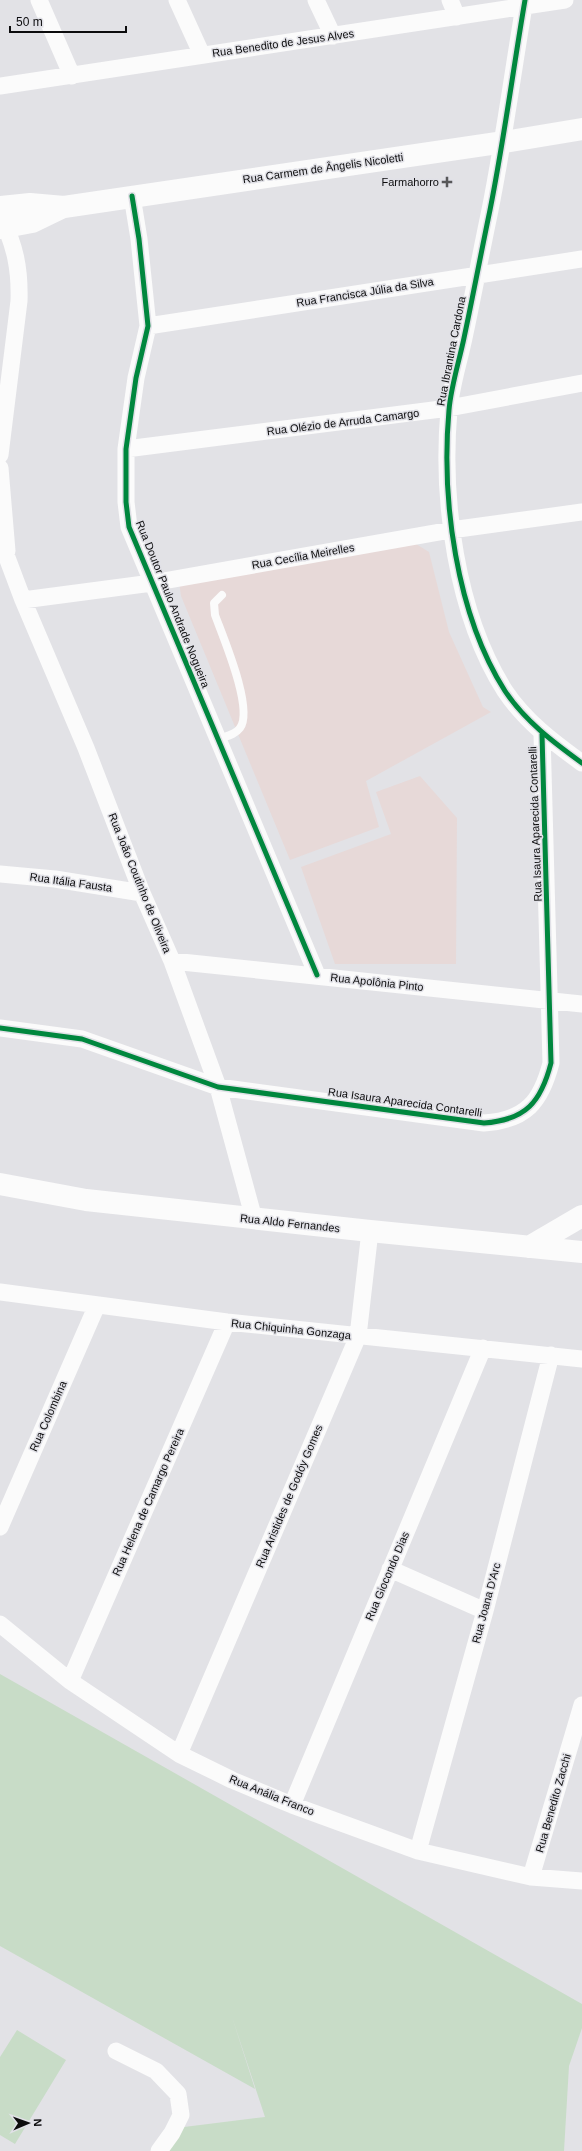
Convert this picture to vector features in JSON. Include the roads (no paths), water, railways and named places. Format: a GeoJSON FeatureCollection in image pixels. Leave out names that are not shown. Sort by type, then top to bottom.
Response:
{"type":"FeatureCollection","features":[{"type":"Feature","properties":{"kind":"main road","name":"Rua Carmem de Ângelis Nicoletti"},"geometry":{"type":"LineString","coordinates":[[64,207],[504,142],[582,129]]}},
{"type":"Feature","properties":{"kind":"main road"},"geometry":{"type":"LineString","coordinates":[[0,207],[30,204],[64,207]]}},
{"type":"Feature","properties":{"kind":"main road"},"geometry":{"type":"LineString","coordinates":[[2,223],[32,222],[64,207]]}},
{"type":"Feature","properties":{"kind":"main road","name":"Rua Aldo Fernandes"},"geometry":{"type":"LineString","coordinates":[[0,1184],[86,1200],[370,1231],[582,1252]]}},
{"type":"Feature","properties":{"kind":"main road"},"geometry":{"type":"LineString","coordinates":[[529,1246],[582,1216]]}},
{"type":"Feature","properties":{"kind":"street"},"geometry":{"type":"LineString","coordinates":[[39,0],[72,76]]}},
{"type":"Feature","properties":{"kind":"street"},"geometry":{"type":"LineString","coordinates":[[177,0],[202,55]]}},
{"type":"Feature","properties":{"kind":"street"},"geometry":{"type":"LineString","coordinates":[[316,0],[333,36]]}},
{"type":"Feature","properties":{"kind":"street"},"geometry":{"type":"LineString","coordinates":[[450,0],[457,17]]}},
{"type":"Feature","properties":{"kind":"street","name":"Rua Benedito de Jesus Alves"},"geometry":{"type":"LineString","coordinates":[[0,86],[457,17],[524,3],[565,0]]}},
{"type":"Feature","properties":{"kind":"street","name":"Rua Ibrantina Cardona"},"geometry":{"type":"LineString","coordinates":[[524,3],[504,142],[449,408],[446,469],[451,530],[464,594],[480,641],[505,691],[542,734],[582,763]]}},
{"type":"Feature","properties":{"kind":"street","name":"Rua Doutor Paulo Andrade Nogueira"},"geometry":{"type":"LineString","coordinates":[[132,196],[139,239],[148,326],[136,378],[126,449],[126,502],[129,528],[317,975]]}},
{"type":"Feature","properties":{"kind":"street"},"geometry":{"type":"LineString","coordinates":[[0,455],[5,362],[19,301],[19,278],[16,253],[2,223]]}},
{"type":"Feature","properties":{"kind":"street","name":"Rua Francisca Júlia da Silva"},"geometry":{"type":"LineString","coordinates":[[148,326],[582,259]]}},
{"type":"Feature","properties":{"kind":"street","name":"Rua Olézio de Arruda Camargo"},"geometry":{"type":"LineString","coordinates":[[126,449],[449,408],[582,383]]}},
{"type":"Feature","properties":{"kind":"street"},"geometry":{"type":"LineString","coordinates":[[0,468],[7,555]]}},
{"type":"Feature","properties":{"kind":"street","name":"Rua Cecília Meirelles"},"geometry":{"type":"LineString","coordinates":[[23,600],[152,583],[451,530],[582,512]]}},
{"type":"Feature","properties":{"kind":"street"},"geometry":{"type":"LineString","coordinates":[[0,539],[7,555]]}},
{"type":"Feature","properties":{"kind":"street","name":"Rua João Coutinho de Oliveira"},"geometry":{"type":"LineString","coordinates":[[7,555],[23,600],[86,748],[142,893],[172,960],[218,1087],[254,1218]]}},
{"type":"Feature","properties":{"kind":"street","name":"Rua Isaura Aparecida Contarelli"},"geometry":{"type":"LineString","coordinates":[[0,1028],[82,1039],[218,1087],[484,1123],[502,1122],[530,1107],[539,1097],[546,1081],[551,1063],[551,1002],[542,734]]}},
{"type":"Feature","properties":{"kind":"street","name":"Rua Itália Fausta"},"geometry":{"type":"LineString","coordinates":[[0,874],[55,879],[142,893]]}},
{"type":"Feature","properties":{"kind":"street","name":"Rua Apolônia Pinto"},"geometry":{"type":"LineString","coordinates":[[172,960],[551,1002],[582,1004]]}},
{"type":"Feature","properties":{"kind":"street","name":"Rua Aristides de Godóy Gomes"},"geometry":{"type":"LineString","coordinates":[[179,1754],[358,1336],[370,1231]]}},
{"type":"Feature","properties":{"kind":"street","name":"Rua Chiquinha Gonzaga"},"geometry":{"type":"LineString","coordinates":[[0,1292],[227,1322],[582,1359]]}},
{"type":"Feature","properties":{"kind":"street","name":"Rua Colombina"},"geometry":{"type":"LineString","coordinates":[[0,1527],[97,1305]]}},
{"type":"Feature","properties":{"kind":"street","name":"Rua Helena de Camargo Pereira"},"geometry":{"type":"LineString","coordinates":[[70,1681],[227,1322]]}},
{"type":"Feature","properties":{"kind":"street","name":"Rua Giocondo Dias"},"geometry":{"type":"LineString","coordinates":[[292,1805],[483,1348]]}},
{"type":"Feature","properties":{"kind":"street","name":"Rua Joana D'Arc"},"geometry":{"type":"LineString","coordinates":[[418,1851],[485,1611],[551,1355]]}},
{"type":"Feature","properties":{"kind":"street"},"geometry":{"type":"LineString","coordinates":[[390,1569],[485,1611]]}},
{"type":"Feature","properties":{"kind":"street","name":"Rua Anália Franco"},"geometry":{"type":"LineString","coordinates":[[0,1624],[70,1681],[179,1754],[232,1780],[292,1805],[418,1851],[531,1877],[582,1881]]}},
{"type":"Feature","properties":{"kind":"street","name":"Rua Benedito Zacchi"},"geometry":{"type":"LineString","coordinates":[[531,1877],[582,1705]]}},
{"type":"Feature","properties":{"kind":"street"},"geometry":{"type":"LineString","coordinates":[[116,2050],[156,2072],[178,2094],[181,2115],[172,2133],[159,2151]]}},
{"type":"Feature","properties":{"kind":"lane"},"geometry":{"type":"LineString","coordinates":[[218,739],[236,733],[244,721],[241,688],[215,615],[214,603],[222,595]]}},
{"type":"Feature","properties":{"kind":"place","name":"Farmahorro"},"geometry":{"type":"Point","coordinates":[447,182]}}]}
